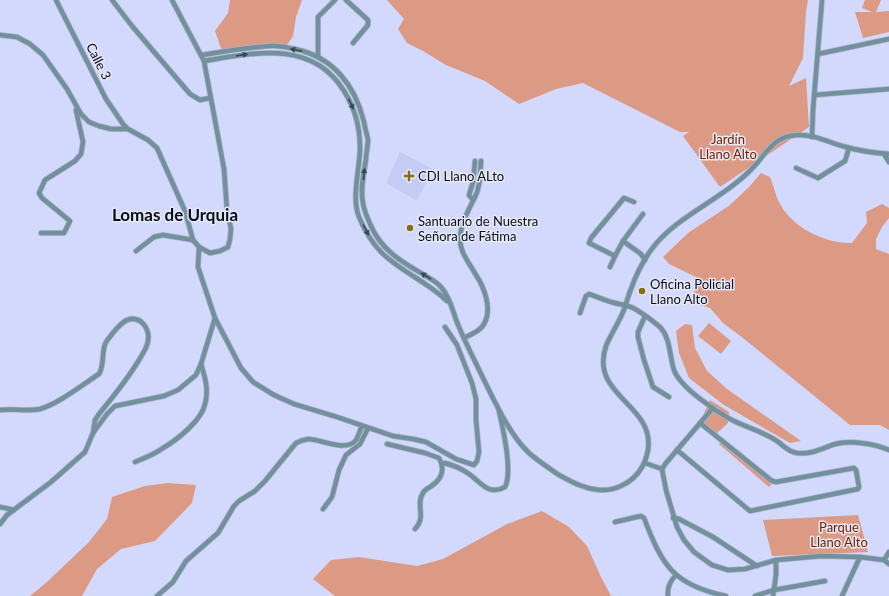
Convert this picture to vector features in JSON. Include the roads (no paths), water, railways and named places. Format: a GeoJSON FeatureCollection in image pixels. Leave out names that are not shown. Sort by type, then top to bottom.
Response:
{"type":"FeatureCollection","features":[{"type":"Feature","properties":{"kind":"street","name":"Calle 3"},"geometry":{"type":"LineString","coordinates":[[56,0],[106,99],[128,129]]}},
{"type":"Feature","properties":{"kind":"street"},"geometry":{"type":"LineString","coordinates":[[112,0],[132,26],[190,94],[200,100],[210,98]]}},
{"type":"Feature","properties":{"kind":"street"},"geometry":{"type":"LineString","coordinates":[[0,35],[16,37],[30,44],[43,55],[64,83],[81,114],[89,122],[111,129],[128,129],[148,140],[157,148],[186,211],[193,240],[199,247],[210,253],[220,251],[228,247],[231,229],[226,203],[224,169],[204,61],[172,0]]}},
{"type":"Feature","properties":{"kind":"street"},"geometry":{"type":"LineString","coordinates":[[318,56],[318,17],[335,0]]}},
{"type":"Feature","properties":{"kind":"street"},"geometry":{"type":"LineString","coordinates":[[346,0],[368,20],[368,25],[353,43]]}},
{"type":"Feature","properties":{"kind":"street"},"geometry":{"type":"LineString","coordinates":[[812,137],[822,0]]}},
{"type":"Feature","properties":{"kind":"street"},"geometry":{"type":"LineString","coordinates":[[818,54],[889,39]]}},
{"type":"Feature","properties":{"kind":"street"},"geometry":{"type":"LineString","coordinates":[[202,55],[246,48],[276,46],[304,51],[318,56],[333,66],[344,79],[359,104],[368,141],[362,200],[373,230],[385,248],[401,261],[430,278],[442,288],[451,305],[457,324],[498,407],[518,440],[528,452],[546,466],[575,484],[601,490],[614,489],[626,484],[636,476],[645,463],[649,442],[646,429],[641,418],[611,386],[606,376],[604,353],[607,343],[622,315],[631,289],[645,260],[663,236],[737,182],[758,162],[770,146],[784,138],[796,135],[812,137],[849,148],[886,154],[889,162]]}},
{"type":"Feature","properties":{"kind":"street"},"geometry":{"type":"LineString","coordinates":[[204,61],[247,54],[275,53],[302,58],[318,63],[331,74],[350,100],[358,120],[360,147],[356,200],[359,216],[362,222],[381,252],[397,265],[437,291],[451,305]]}},
{"type":"Feature","properties":{"kind":"street"},"geometry":{"type":"LineString","coordinates":[[339,83],[344,79]]}},
{"type":"Feature","properties":{"kind":"street"},"geometry":{"type":"LineString","coordinates":[[814,95],[889,89]]}},
{"type":"Feature","properties":{"kind":"street"},"geometry":{"type":"LineString","coordinates":[[42,234],[64,233],[70,221],[42,198],[39,193],[45,180],[75,161],[81,154],[83,142],[74,102]]}},
{"type":"Feature","properties":{"kind":"street"},"geometry":{"type":"LineString","coordinates":[[796,168],[818,178],[845,161],[849,148]]}},
{"type":"Feature","properties":{"kind":"street"},"geometry":{"type":"LineString","coordinates":[[473,200],[469,195],[473,182],[475,161]]}},
{"type":"Feature","properties":{"kind":"street"},"geometry":{"type":"LineString","coordinates":[[464,338],[481,328],[488,314],[485,293],[477,275],[466,259],[460,241],[464,221],[480,183],[481,161]]}},
{"type":"Feature","properties":{"kind":"street"},"geometry":{"type":"LineString","coordinates":[[473,182],[480,183]]}},
{"type":"Feature","properties":{"kind":"street"},"geometry":{"type":"LineString","coordinates":[[615,256],[589,243],[589,241],[624,198],[634,202]]}},
{"type":"Feature","properties":{"kind":"street"},"geometry":{"type":"LineString","coordinates":[[610,267],[622,241],[643,214]]}},
{"type":"Feature","properties":{"kind":"street"},"geometry":{"type":"LineString","coordinates":[[136,251],[154,237],[163,235],[193,240]]}},
{"type":"Feature","properties":{"kind":"street"},"geometry":{"type":"LineString","coordinates":[[622,241],[641,254],[645,260]]}},
{"type":"Feature","properties":{"kind":"street"},"geometry":{"type":"LineString","coordinates":[[199,247],[198,267],[215,318],[241,368],[253,382],[274,395],[294,404],[393,436],[426,442],[456,459],[472,465],[476,463],[479,452],[476,399],[472,383],[457,345],[445,327]]}},
{"type":"Feature","properties":{"kind":"street"},"geometry":{"type":"LineString","coordinates":[[580,313],[587,294],[635,309],[660,328],[666,335],[671,351],[673,368],[677,378],[713,408],[730,419],[768,436],[786,449],[796,453],[805,453],[837,443],[870,444],[889,450]]}},
{"type":"Feature","properties":{"kind":"street"},"geometry":{"type":"LineString","coordinates":[[645,316],[638,332],[644,360],[653,387],[669,397]]}},
{"type":"Feature","properties":{"kind":"street"},"geometry":{"type":"LineString","coordinates":[[93,433],[115,406],[164,396],[178,390],[196,375],[201,364],[215,318]]}},
{"type":"Feature","properties":{"kind":"street"},"geometry":{"type":"LineString","coordinates":[[0,410],[31,410],[40,409],[51,405],[99,374],[102,368],[105,344],[116,329],[127,320],[141,322],[147,328],[149,334],[145,351],[126,382],[99,414],[85,452],[51,482],[7,515],[0,524]]}},
{"type":"Feature","properties":{"kind":"street"},"geometry":{"type":"LineString","coordinates":[[135,462],[163,449],[182,434],[199,416],[205,404],[207,386],[201,364]]}},
{"type":"Feature","properties":{"kind":"street"},"geometry":{"type":"LineString","coordinates":[[443,464],[451,464],[465,471],[488,489],[496,490],[505,487],[508,476],[508,458],[498,407]]}},
{"type":"Feature","properties":{"kind":"street"},"geometry":{"type":"LineString","coordinates":[[713,408],[662,469],[673,518],[684,540],[694,552],[712,565],[728,570],[745,569],[776,560],[821,556],[860,557],[884,560],[889,564]]}},
{"type":"Feature","properties":{"kind":"street"},"geometry":{"type":"LineString","coordinates":[[677,450],[750,511],[858,489],[859,485],[856,470],[851,468],[776,482],[772,481],[700,423]]}},
{"type":"Feature","properties":{"kind":"street"},"geometry":{"type":"LineString","coordinates":[[157,596],[173,582],[186,561],[218,533],[234,506],[265,481],[296,443],[309,439],[339,445],[351,444],[356,439],[362,426]]}},
{"type":"Feature","properties":{"kind":"street"},"geometry":{"type":"LineString","coordinates":[[323,509],[332,497],[338,470],[346,455],[360,444],[368,428]]}},
{"type":"Feature","properties":{"kind":"street"},"geometry":{"type":"LineString","coordinates":[[387,444],[425,453],[439,458],[443,464],[439,480],[424,491],[422,495],[420,510],[421,520],[415,529]]}},
{"type":"Feature","properties":{"kind":"street"},"geometry":{"type":"LineString","coordinates":[[645,463],[662,469]]}},
{"type":"Feature","properties":{"kind":"street"},"geometry":{"type":"LineString","coordinates":[[0,508],[14,510]]}},
{"type":"Feature","properties":{"kind":"street"},"geometry":{"type":"LineString","coordinates":[[615,522],[642,516],[660,556],[676,575],[691,585],[712,593],[726,596]]}},
{"type":"Feature","properties":{"kind":"street"},"geometry":{"type":"LineString","coordinates":[[673,518],[679,519],[712,537],[757,566]]}},
{"type":"Feature","properties":{"kind":"street"},"geometry":{"type":"LineString","coordinates":[[884,560],[889,552]]}},
{"type":"Feature","properties":{"kind":"street"},"geometry":{"type":"LineString","coordinates":[[842,596],[860,557]]}},
{"type":"Feature","properties":{"kind":"street"},"geometry":{"type":"LineString","coordinates":[[773,596],[776,575],[776,560]]}},
{"type":"Feature","properties":{"kind":"street"},"geometry":{"type":"LineString","coordinates":[[668,596],[667,590],[670,581],[676,575]]}},
{"type":"Feature","properties":{"kind":"street"},"geometry":{"type":"LineString","coordinates":[[755,596],[774,590],[825,581]]}},
{"type":"Feature","properties":{"kind":"place","name":"CDI Llano ALto"},"geometry":{"type":"Point","coordinates":[409,176]}},
{"type":"Feature","properties":{"kind":"place","name":"Santuario de Nuestra Señora de Fátima"},"geometry":{"type":"Point","coordinates":[410,228]}},
{"type":"Feature","properties":{"kind":"place","name":"Oficina Policial Llano Alto"},"geometry":{"type":"Point","coordinates":[642,291]}},
{"type":"Feature","properties":{"kind":"district","name":"Lomas de Urquia"},"geometry":{"type":"Point","coordinates":[175,215]}},
{"type":"Feature","properties":{"kind":"park label","name":"Jardín Llano Alto"},"geometry":{"type":"Point","coordinates":[728,146]}},
{"type":"Feature","properties":{"kind":"park label","name":"Parque Llano Alto"},"geometry":{"type":"Point","coordinates":[839,534]}}]}
